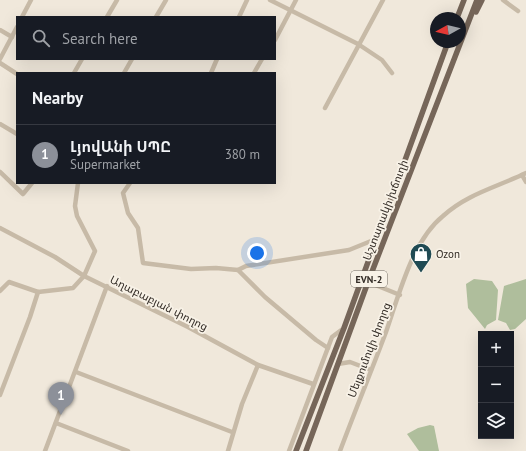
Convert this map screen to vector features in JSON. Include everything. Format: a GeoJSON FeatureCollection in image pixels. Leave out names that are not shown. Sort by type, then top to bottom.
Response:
{"type":"FeatureCollection","features":[{"type":"Feature","properties":{"kind":"main road"},"geometry":{"type":"LineString","coordinates":[[459,12],[464,0]]}},
{"type":"Feature","properties":{"kind":"main road","name":"Աշտարակի խճուղի"},"geometry":{"type":"LineString","coordinates":[[466,29],[477,0]]}},
{"type":"Feature","properties":{"kind":"main road"},"geometry":{"type":"LineString","coordinates":[[466,31],[482,0]]}},
{"type":"Feature","properties":{"kind":"main road","name":"Աշտարակի խճուղի"},"geometry":{"type":"LineString","coordinates":[[296,451],[344,328],[446,48]]}},
{"type":"Feature","properties":{"kind":"main road","name":"Աշտարակի խճուղի"},"geometry":{"type":"LineString","coordinates":[[306,451],[368,282],[458,48]]}},
{"type":"Feature","properties":{"kind":"main road"},"geometry":{"type":"LineString","coordinates":[[426,104],[435,107]]}},
{"type":"Feature","properties":{"kind":"street"},"geometry":{"type":"LineString","coordinates":[[23,16],[31,0]]}},
{"type":"Feature","properties":{"kind":"street"},"geometry":{"type":"LineString","coordinates":[[108,16],[117,0]]}},
{"type":"Feature","properties":{"kind":"street"},"geometry":{"type":"LineString","coordinates":[[157,16],[166,0]]}},
{"type":"Feature","properties":{"kind":"street"},"geometry":{"type":"LineString","coordinates":[[239,16],[247,0]]}},
{"type":"Feature","properties":{"kind":"street"},"geometry":{"type":"LineString","coordinates":[[270,0],[358,44],[382,60],[392,73]]}},
{"type":"Feature","properties":{"kind":"street"},"geometry":{"type":"LineString","coordinates":[[276,38],[296,0]]}},
{"type":"Feature","properties":{"kind":"street"},"geometry":{"type":"LineString","coordinates":[[325,108],[358,44],[383,0]]}},
{"type":"Feature","properties":{"kind":"street"},"geometry":{"type":"LineString","coordinates":[[503,0],[518,11]]}},
{"type":"Feature","properties":{"kind":"street"},"geometry":{"type":"LineString","coordinates":[[0,59],[16,29]]}},
{"type":"Feature","properties":{"kind":"street"},"geometry":{"type":"LineString","coordinates":[[0,30],[12,37]]}},
{"type":"Feature","properties":{"kind":"street"},"geometry":{"type":"LineString","coordinates":[[75,72],[81,60]]}},
{"type":"Feature","properties":{"kind":"street"},"geometry":{"type":"LineString","coordinates":[[125,72],[131,60]]}},
{"type":"Feature","properties":{"kind":"street"},"geometry":{"type":"LineString","coordinates":[[211,72],[217,60]]}},
{"type":"Feature","properties":{"kind":"street"},"geometry":{"type":"LineString","coordinates":[[255,72],[261,60]]}},
{"type":"Feature","properties":{"kind":"street"},"geometry":{"type":"LineString","coordinates":[[0,63],[16,73]]}},
{"type":"Feature","properties":{"kind":"street"},"geometry":{"type":"LineString","coordinates":[[0,124],[16,133]]}},
{"type":"Feature","properties":{"kind":"street"},"geometry":{"type":"LineString","coordinates":[[0,172],[23,194],[31,184]]}},
{"type":"Feature","properties":{"kind":"street"},"geometry":{"type":"LineString","coordinates":[[524,174],[526,182]]}},
{"type":"Feature","properties":{"kind":"street","name":"Մելքումովի փողոց"},"geometry":{"type":"LineString","coordinates":[[340,451],[421,244],[442,216],[474,194],[524,174]]}},
{"type":"Feature","properties":{"kind":"street"},"geometry":{"type":"LineString","coordinates":[[0,291],[9,282],[38,292],[73,288],[84,276],[95,251],[77,216],[75,206],[78,184]]}},
{"type":"Feature","properties":{"kind":"street"},"geometry":{"type":"LineString","coordinates":[[129,184],[123,193],[128,213],[138,228],[143,264],[191,269],[216,268],[238,270],[246,266],[349,250],[376,239]]}},
{"type":"Feature","properties":{"kind":"street","name":"Աղաբաբյան փողոց"},"geometry":{"type":"LineString","coordinates":[[1,230],[55,257],[84,276],[107,286],[258,365],[313,384]]}},
{"type":"Feature","properties":{"kind":"street"},"geometry":{"type":"LineString","coordinates":[[238,270],[266,297],[316,340],[328,348]]}},
{"type":"Feature","properties":{"kind":"street"},"geometry":{"type":"LineString","coordinates":[[368,282],[400,295]]}},
{"type":"Feature","properties":{"kind":"street"},"geometry":{"type":"LineString","coordinates":[[45,451],[76,372],[107,286]]}},
{"type":"Feature","properties":{"kind":"street"},"geometry":{"type":"LineString","coordinates":[[0,395],[38,292]]}},
{"type":"Feature","properties":{"kind":"street"},"geometry":{"type":"LineString","coordinates":[[289,451],[313,384],[328,348],[334,335],[344,328]]}},
{"type":"Feature","properties":{"kind":"street"},"geometry":{"type":"LineString","coordinates":[[338,364],[350,362],[371,370]]}},
{"type":"Feature","properties":{"kind":"street"},"geometry":{"type":"LineString","coordinates":[[228,451],[232,432],[258,365]]}},
{"type":"Feature","properties":{"kind":"street"},"geometry":{"type":"LineString","coordinates":[[76,372],[232,432]]}},
{"type":"Feature","properties":{"kind":"street"},"geometry":{"type":"LineString","coordinates":[[56,423],[128,451]]}},
{"type":"Feature","properties":{"kind":"green space"},"geometry":{"type":"Polygon","coordinates":[[[474,279],[492,281],[498,290],[496,320],[487,325],[485,329],[468,308],[466,284],[474,279]]]}},
{"type":"Feature","properties":{"kind":"green space"},"geometry":{"type":"Polygon","coordinates":[[[526,279],[526,319],[515,329],[510,330],[506,323],[498,320],[504,286],[526,279]]]}},
{"type":"Feature","properties":{"kind":"green space"},"geometry":{"type":"Polygon","coordinates":[[[430,425],[434,426],[439,451],[419,451],[407,434],[418,428],[430,425]]]}},
{"type":"Feature","properties":{"kind":"place","name":"Ozon"},"geometry":{"type":"Point","coordinates":[421,274]}},
{"type":"Feature","properties":{"kind":"place","name":"ԼյովԱնի ՍՊԸ"},"geometry":{"type":"Point","coordinates":[61,415]}}]}
